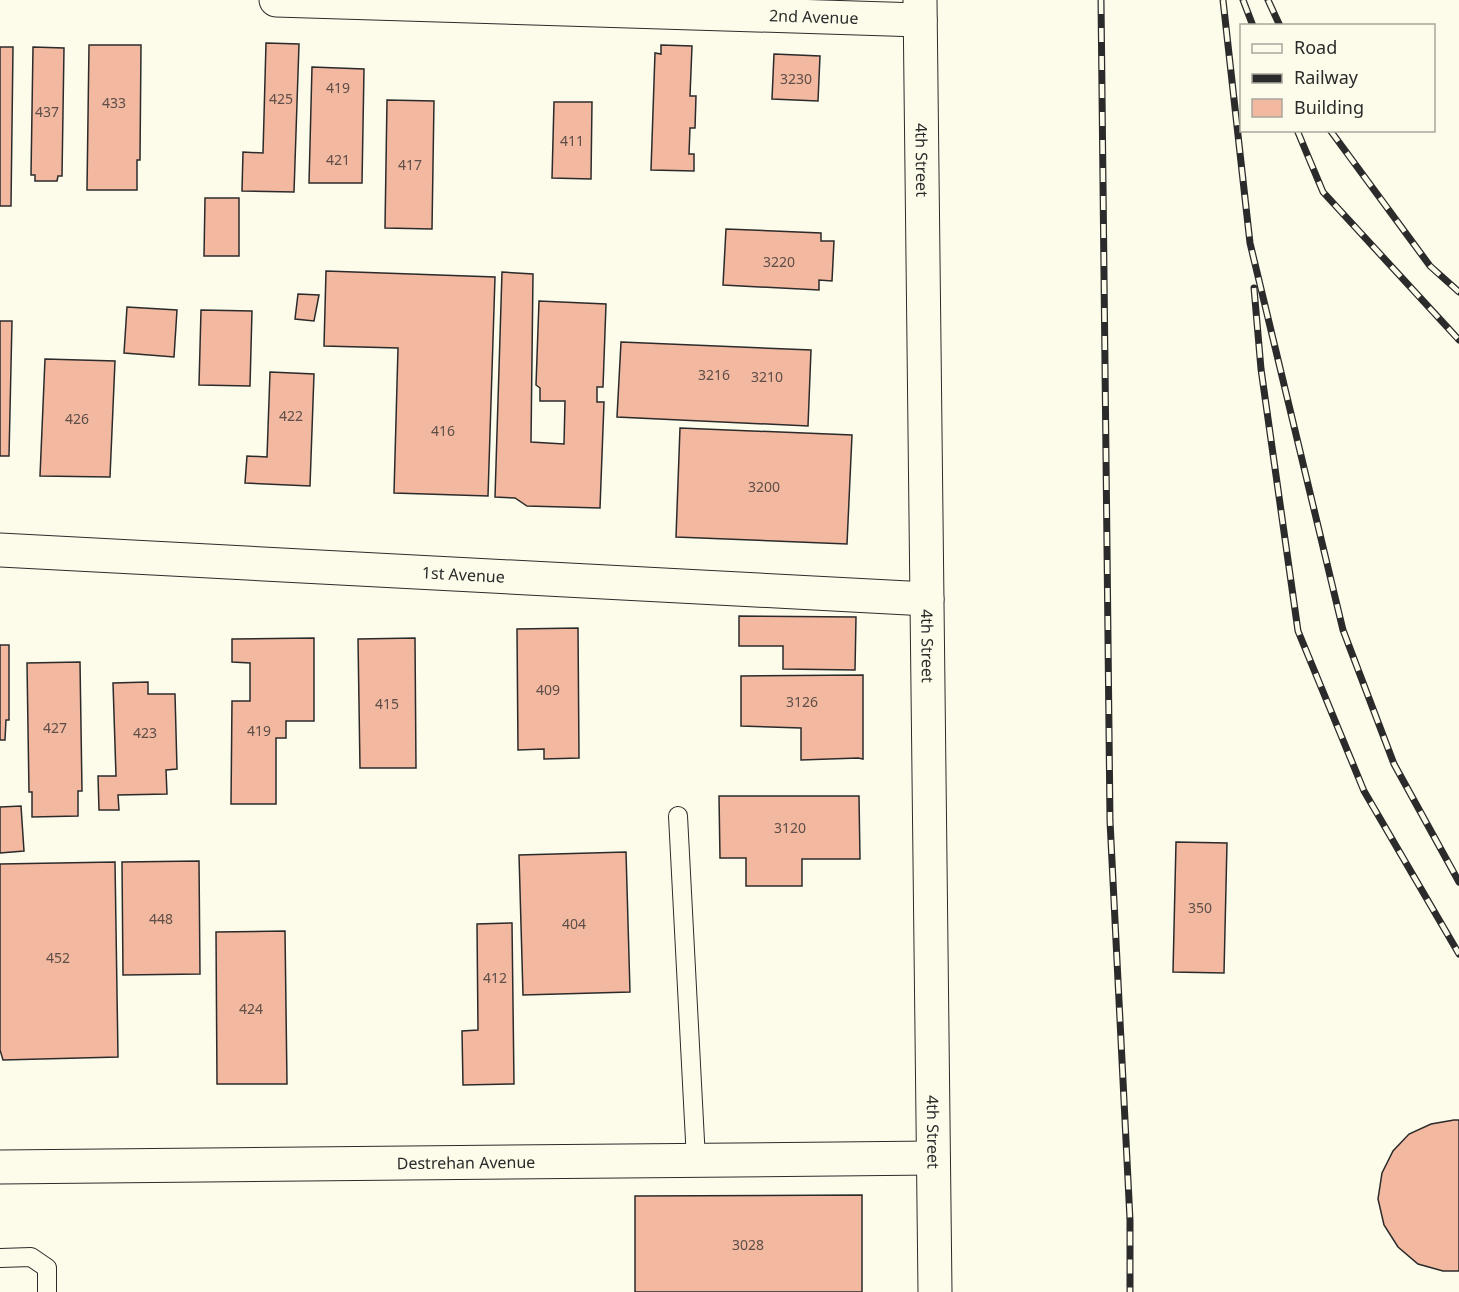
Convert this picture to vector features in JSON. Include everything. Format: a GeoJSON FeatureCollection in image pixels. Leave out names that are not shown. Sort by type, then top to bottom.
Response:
{"type":"FeatureCollection","features":[{"type":"Feature","properties":{"kind":"main road","name":"2nd Avenue"},"geometry":{"type":"LineString","coordinates":[[276,0],[920,10]]}},
{"type":"Feature","properties":{"kind":"main road","name":"4th Street"},"geometry":{"type":"LineString","coordinates":[[920,10],[935,1292]]}},
{"type":"Feature","properties":{"kind":"main road","name":"1st Avenue"},"geometry":{"type":"LineString","coordinates":[[0,550],[927,598]]}},
{"type":"Feature","properties":{"kind":"main road","name":"Destrehan Avenue"},"geometry":{"type":"LineString","coordinates":[[0,1167],[933,1158]]}},
{"type":"Feature","properties":{"kind":"lane"},"geometry":{"type":"LineString","coordinates":[[678,816],[696,1160]]}},
{"type":"Feature","properties":{"kind":"lane"},"geometry":{"type":"LineString","coordinates":[[0,1258],[31,1257],[47,1268],[47,1292]]}},
{"type":"Feature","properties":{"kind":"building"},"geometry":{"type":"Polygon","coordinates":[[[266,43],[299,44],[294,192],[242,191],[243,152],[263,153],[266,43]]]}},
{"type":"Feature","properties":{"kind":"building"},"geometry":{"type":"Polygon","coordinates":[[[89,45],[141,45],[140,160],[137,160],[137,190],[87,190],[89,45]]]}},
{"type":"Feature","properties":{"kind":"building"},"geometry":{"type":"Polygon","coordinates":[[[661,45],[692,46],[690,96],[696,96],[695,128],[690,128],[689,154],[694,154],[694,171],[651,170],[655,53],[661,54],[661,45]]]}},
{"type":"Feature","properties":{"kind":"building"},"geometry":{"type":"Polygon","coordinates":[[[0,47],[13,47],[11,206],[0,206],[0,47]]]}},
{"type":"Feature","properties":{"kind":"building"},"geometry":{"type":"Polygon","coordinates":[[[33,47],[64,48],[62,176],[58,176],[57,181],[35,181],[35,175],[31,175],[33,47]]]}},
{"type":"Feature","properties":{"kind":"building"},"geometry":{"type":"Polygon","coordinates":[[[774,54],[820,56],[818,101],[772,99],[774,54]]]}},
{"type":"Feature","properties":{"kind":"building"},"geometry":{"type":"Polygon","coordinates":[[[312,67],[364,69],[362,183],[309,183],[312,67]]]}},
{"type":"Feature","properties":{"kind":"building"},"geometry":{"type":"Polygon","coordinates":[[[387,100],[434,101],[432,229],[385,228],[387,100]]]}},
{"type":"Feature","properties":{"kind":"building"},"geometry":{"type":"Polygon","coordinates":[[[554,102],[592,102],[591,179],[552,178],[554,102]]]}},
{"type":"Feature","properties":{"kind":"building"},"geometry":{"type":"Polygon","coordinates":[[[205,198],[239,198],[239,256],[204,256],[205,198]]]}},
{"type":"Feature","properties":{"kind":"building"},"geometry":{"type":"Polygon","coordinates":[[[726,229],[821,233],[821,241],[834,241],[832,281],[819,280],[819,290],[723,285],[726,229]]]}},
{"type":"Feature","properties":{"kind":"building"},"geometry":{"type":"Polygon","coordinates":[[[326,271],[495,277],[488,496],[394,493],[398,348],[324,346],[326,271]]]}},
{"type":"Feature","properties":{"kind":"building"},"geometry":{"type":"Polygon","coordinates":[[[502,272],[533,274],[531,442],[564,444],[565,401],[540,401],[540,388],[536,385],[539,301],[606,304],[603,387],[597,387],[597,402],[604,402],[600,508],[527,506],[515,498],[495,497],[502,272]]]}},
{"type":"Feature","properties":{"kind":"building"},"geometry":{"type":"Polygon","coordinates":[[[298,294],[319,295],[314,321],[295,319],[298,294]]]}},
{"type":"Feature","properties":{"kind":"building"},"geometry":{"type":"Polygon","coordinates":[[[127,307],[177,310],[174,357],[124,353],[127,307]]]}},
{"type":"Feature","properties":{"kind":"building"},"geometry":{"type":"Polygon","coordinates":[[[201,310],[252,311],[250,386],[199,385],[201,310]]]}},
{"type":"Feature","properties":{"kind":"building"},"geometry":{"type":"Polygon","coordinates":[[[0,321],[12,321],[9,456],[0,456],[0,321]]]}},
{"type":"Feature","properties":{"kind":"building"},"geometry":{"type":"Polygon","coordinates":[[[621,342],[811,350],[808,426],[617,417],[621,342]]]}},
{"type":"Feature","properties":{"kind":"building"},"geometry":{"type":"Polygon","coordinates":[[[45,359],[115,361],[110,477],[40,476],[45,359]]]}},
{"type":"Feature","properties":{"kind":"building"},"geometry":{"type":"Polygon","coordinates":[[[270,372],[314,374],[310,486],[245,483],[247,456],[267,457],[270,372]]]}},
{"type":"Feature","properties":{"kind":"building"},"geometry":{"type":"Polygon","coordinates":[[[680,428],[852,435],[847,544],[676,537],[680,428]]]}},
{"type":"Feature","properties":{"kind":"building"},"geometry":{"type":"Polygon","coordinates":[[[739,616],[856,617],[855,670],[783,669],[783,646],[739,646],[739,616]]]}},
{"type":"Feature","properties":{"kind":"building"},"geometry":{"type":"Polygon","coordinates":[[[578,628],[579,758],[544,759],[544,749],[518,750],[517,629],[578,628]]]}},
{"type":"Feature","properties":{"kind":"building"},"geometry":{"type":"Polygon","coordinates":[[[314,638],[314,721],[286,721],[286,738],[276,738],[276,804],[231,804],[232,701],[250,701],[250,663],[232,662],[232,639],[314,638]]]}},
{"type":"Feature","properties":{"kind":"building"},"geometry":{"type":"Polygon","coordinates":[[[415,638],[416,768],[360,768],[358,639],[415,638]]]}},
{"type":"Feature","properties":{"kind":"building"},"geometry":{"type":"Polygon","coordinates":[[[0,645],[9,645],[9,720],[6,720],[5,740],[0,740],[0,645]]]}},
{"type":"Feature","properties":{"kind":"building"},"geometry":{"type":"Polygon","coordinates":[[[80,662],[82,791],[78,791],[78,816],[32,817],[32,792],[29,792],[27,663],[80,662]]]}},
{"type":"Feature","properties":{"kind":"building"},"geometry":{"type":"Polygon","coordinates":[[[863,675],[863,759],[801,760],[801,728],[741,726],[741,676],[863,675]]]}},
{"type":"Feature","properties":{"kind":"building"},"geometry":{"type":"Polygon","coordinates":[[[148,682],[148,694],[175,694],[177,769],[166,770],[167,794],[118,795],[119,810],[99,810],[98,776],[116,776],[113,683],[148,682]]]}},
{"type":"Feature","properties":{"kind":"building"},"geometry":{"type":"Polygon","coordinates":[[[719,796],[859,796],[860,859],[802,859],[802,886],[746,886],[746,858],[720,858],[719,796]]]}},
{"type":"Feature","properties":{"kind":"building"},"geometry":{"type":"Polygon","coordinates":[[[21,806],[24,851],[0,853],[0,807],[21,806]]]}},
{"type":"Feature","properties":{"kind":"building"},"geometry":{"type":"Polygon","coordinates":[[[1176,842],[1227,843],[1224,973],[1173,972],[1176,842]]]}},
{"type":"Feature","properties":{"kind":"building"},"geometry":{"type":"Polygon","coordinates":[[[626,852],[630,992],[523,995],[519,855],[626,852]]]}},
{"type":"Feature","properties":{"kind":"building"},"geometry":{"type":"Polygon","coordinates":[[[199,861],[200,974],[123,975],[122,862],[199,861]]]}},
{"type":"Feature","properties":{"kind":"building"},"geometry":{"type":"Polygon","coordinates":[[[115,862],[118,1057],[3,1060],[0,1050],[0,864],[115,862]]]}},
{"type":"Feature","properties":{"kind":"building"},"geometry":{"type":"Polygon","coordinates":[[[512,923],[514,1084],[463,1085],[462,1031],[478,1030],[477,924],[512,923]]]}},
{"type":"Feature","properties":{"kind":"building"},"geometry":{"type":"Polygon","coordinates":[[[285,931],[287,1084],[217,1084],[216,932],[285,931]]]}},
{"type":"Feature","properties":{"kind":"building"},"geometry":{"type":"Polygon","coordinates":[[[1459,1120],[1459,1271],[1443,1271],[1418,1264],[1398,1247],[1384,1225],[1378,1199],[1382,1173],[1393,1151],[1409,1134],[1431,1124],[1459,1120]]]}},
{"type":"Feature","properties":{"kind":"building"},"geometry":{"type":"Polygon","coordinates":[[[862,1195],[862,1292],[635,1292],[635,1196],[862,1195]]]}},
{"type":"Feature","properties":{"kind":"railway"},"geometry":{"type":"LineString","coordinates":[[1101,0],[1110,821],[1130,1220],[1130,1292]]}},
{"type":"Feature","properties":{"kind":"railway"},"geometry":{"type":"LineString","coordinates":[[1223,0],[1250,243],[1343,630],[1394,764],[1459,882]]}},
{"type":"Feature","properties":{"kind":"railway"},"geometry":{"type":"LineString","coordinates":[[1243,0],[1252,24]]}},
{"type":"Feature","properties":{"kind":"railway"},"geometry":{"type":"LineString","coordinates":[[1268,0],[1279,24]]}},
{"type":"Feature","properties":{"kind":"railway"},"geometry":{"type":"LineString","coordinates":[[1298,132],[1323,192],[1459,340]]}},
{"type":"Feature","properties":{"kind":"railway"},"geometry":{"type":"LineString","coordinates":[[1331,132],[1430,266],[1459,292]]}},
{"type":"Feature","properties":{"kind":"railway"},"geometry":{"type":"LineString","coordinates":[[1254,288],[1261,369],[1298,631],[1364,791],[1459,954]]}}]}
